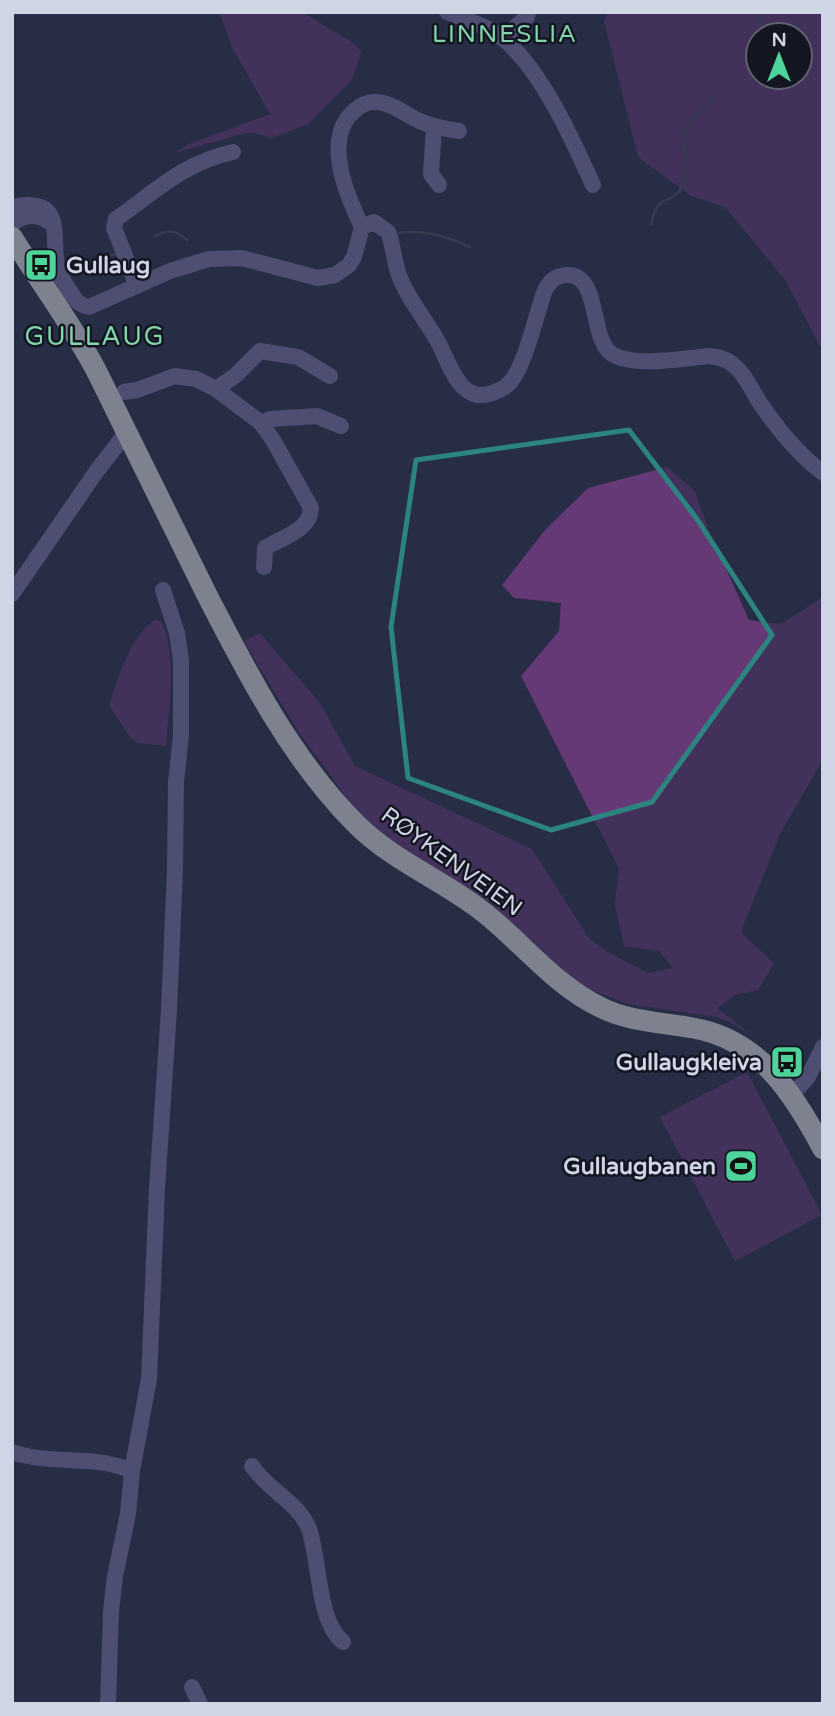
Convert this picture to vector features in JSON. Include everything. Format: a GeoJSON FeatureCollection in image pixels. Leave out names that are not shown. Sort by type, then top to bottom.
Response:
{"type":"FeatureCollection","features":[{"type":"Feature","properties":{"kind":"highway"},"geometry":{"type":"LineString","coordinates":[[12,223],[12,236]]}},
{"type":"Feature","properties":{"kind":"highway","name":"RØYKENVEIEN"},"geometry":{"type":"LineString","coordinates":[[12,236],[76,335],[261,695],[311,770],[355,824],[393,855],[478,908],[583,998],[629,1018],[695,1028],[730,1040],[769,1067],[792,1095],[823,1149]]}},
{"type":"Feature","properties":{"kind":"highway","name":"RØYKENVEIEN"},"geometry":{"type":"LineString","coordinates":[[12,258],[35,273]]}},
{"type":"Feature","properties":{"kind":"street"},"geometry":{"type":"LineString","coordinates":[[447,12],[502,38],[521,58],[550,100],[593,185]]}},
{"type":"Feature","properties":{"kind":"street"},"geometry":{"type":"LineString","coordinates":[[502,38],[527,17],[528,12]]}},
{"type":"Feature","properties":{"kind":"street"},"geometry":{"type":"LineString","coordinates":[[12,207],[31,205],[43,209],[54,218],[56,257],[60,274],[80,304],[93,306],[189,264],[219,258],[263,262],[318,278],[335,275],[349,265],[354,257],[362,227],[344,185],[340,165],[341,136],[350,115],[356,109],[376,101],[388,104],[434,127],[459,131]]}},
{"type":"Feature","properties":{"kind":"street"},"geometry":{"type":"LineString","coordinates":[[434,127],[431,174],[439,185]]}},
{"type":"Feature","properties":{"kind":"street"},"geometry":{"type":"LineString","coordinates":[[137,286],[114,228],[116,219],[185,169],[204,160],[233,152]]}},
{"type":"Feature","properties":{"kind":"street"},"geometry":{"type":"LineString","coordinates":[[12,223],[34,216],[46,219],[55,230]]}},
{"type":"Feature","properties":{"kind":"street"},"geometry":{"type":"LineString","coordinates":[[362,227],[374,222],[388,232],[400,278],[437,340],[458,382],[466,390],[488,395],[505,388],[512,381],[545,290],[551,281],[561,275],[572,274],[584,281],[602,342],[607,349],[615,355],[632,360],[710,356],[730,362],[776,424],[823,473]]}},
{"type":"Feature","properties":{"kind":"street"},"geometry":{"type":"LineString","coordinates":[[216,389],[236,375],[260,351],[298,357],[330,376]]}},
{"type":"Feature","properties":{"kind":"street"},"geometry":{"type":"LineString","coordinates":[[124,391],[137,390],[175,376],[196,379],[216,389],[261,423],[311,508],[310,518],[304,526],[265,548],[264,567]]}},
{"type":"Feature","properties":{"kind":"street"},"geometry":{"type":"LineString","coordinates":[[261,423],[270,419],[317,416],[341,426]]}},
{"type":"Feature","properties":{"kind":"street"},"geometry":{"type":"LineString","coordinates":[[12,594],[126,433]]}},
{"type":"Feature","properties":{"kind":"street"},"geometry":{"type":"LineString","coordinates":[[108,1704],[115,1576],[128,1514],[132,1471],[149,1379],[157,1189],[169,1010],[176,782],[181,735],[181,661],[177,633],[163,590]]}},
{"type":"Feature","properties":{"kind":"street"},"geometry":{"type":"LineString","coordinates":[[792,1095],[808,1077],[823,1047]]}},
{"type":"Feature","properties":{"kind":"street"},"geometry":{"type":"LineString","coordinates":[[12,1452],[47,1459],[107,1462],[127,1469]]}},
{"type":"Feature","properties":{"kind":"street"},"geometry":{"type":"LineString","coordinates":[[251,1466],[307,1523],[328,1617],[339,1640],[343,1642]]}},
{"type":"Feature","properties":{"kind":"street"},"geometry":{"type":"LineString","coordinates":[[191,1687],[200,1704]]}},
{"type":"Feature","properties":{"kind":"highlighted area"},"geometry":{"type":"Polygon","coordinates":[[[629,430],[697,519],[772,635],[652,802],[551,830],[408,778],[391,627],[416,460],[629,430]]]}},
{"type":"Feature","properties":{"kind":"shaded area"},"geometry":{"type":"Polygon","coordinates":[[[219,12],[302,12],[355,44],[361,52],[352,80],[308,124],[272,138],[250,132],[174,153],[189,144],[270,114],[233,49],[219,12]]]}},
{"type":"Feature","properties":{"kind":"shaded area"},"geometry":{"type":"Polygon","coordinates":[[[608,12],[823,12],[823,352],[786,281],[725,207],[691,196],[638,157],[604,21],[608,12]]]}},
{"type":"Feature","properties":{"kind":"shaded area"},"geometry":{"type":"Polygon","coordinates":[[[667,467],[695,491],[709,531],[749,620],[781,624],[823,597],[823,759],[779,836],[741,932],[774,964],[758,990],[735,995],[717,1008],[754,1037],[716,1017],[627,1004],[589,989],[572,978],[489,902],[401,848],[372,826],[352,805],[298,731],[244,641],[260,633],[320,703],[355,766],[532,849],[588,937],[607,952],[648,973],[673,968],[659,951],[624,946],[615,904],[619,869],[521,676],[559,631],[561,603],[514,598],[502,585],[545,530],[588,488],[667,467]]]}},
{"type":"Feature","properties":{"kind":"shaded area"},"geometry":{"type":"Polygon","coordinates":[[[154,620],[162,622],[167,636],[171,667],[166,746],[138,743],[130,737],[109,705],[131,648],[154,620]]]}},
{"type":"Feature","properties":{"kind":"shaded area","name":"Gullaugbanen"},"geometry":{"type":"Polygon","coordinates":[[[747,1072],[822,1215],[735,1261],[660,1117],[747,1072]]]}},
{"type":"Feature","properties":{"kind":"waterway"},"geometry":{"type":"LineString","coordinates":[[759,21],[764,12]]}},
{"type":"Feature","properties":{"kind":"waterway"},"geometry":{"type":"LineString","coordinates":[[651,225],[658,206],[674,196],[684,183],[687,167],[682,133],[714,95]]}},
{"type":"Feature","properties":{"kind":"waterway"},"geometry":{"type":"LineString","coordinates":[[155,236],[172,232],[187,240]]}},
{"type":"Feature","properties":{"kind":"waterway"},"geometry":{"type":"LineString","coordinates":[[399,233],[436,235],[470,247]]}},
{"type":"Feature","properties":{"kind":"waterway"},"geometry":{"type":"LineString","coordinates":[[66,260],[84,263],[115,254]]}},
{"type":"Feature","properties":{"kind":"place","name":"Gullaug"},"geometry":{"type":"Point","coordinates":[41,265]}},
{"type":"Feature","properties":{"kind":"place","name":"Gullaugkleiva"},"geometry":{"type":"Point","coordinates":[787,1062]}},
{"type":"Feature","properties":{"kind":"place","name":"Gullaugbanen"},"geometry":{"type":"Point","coordinates":[741,1166]}},
{"type":"Feature","properties":{"kind":"district","name":"LINNESLIA"},"geometry":{"type":"Point","coordinates":[505,34]}},
{"type":"Feature","properties":{"kind":"district","name":"GULLAUG"},"geometry":{"type":"Point","coordinates":[95,336]}}]}
